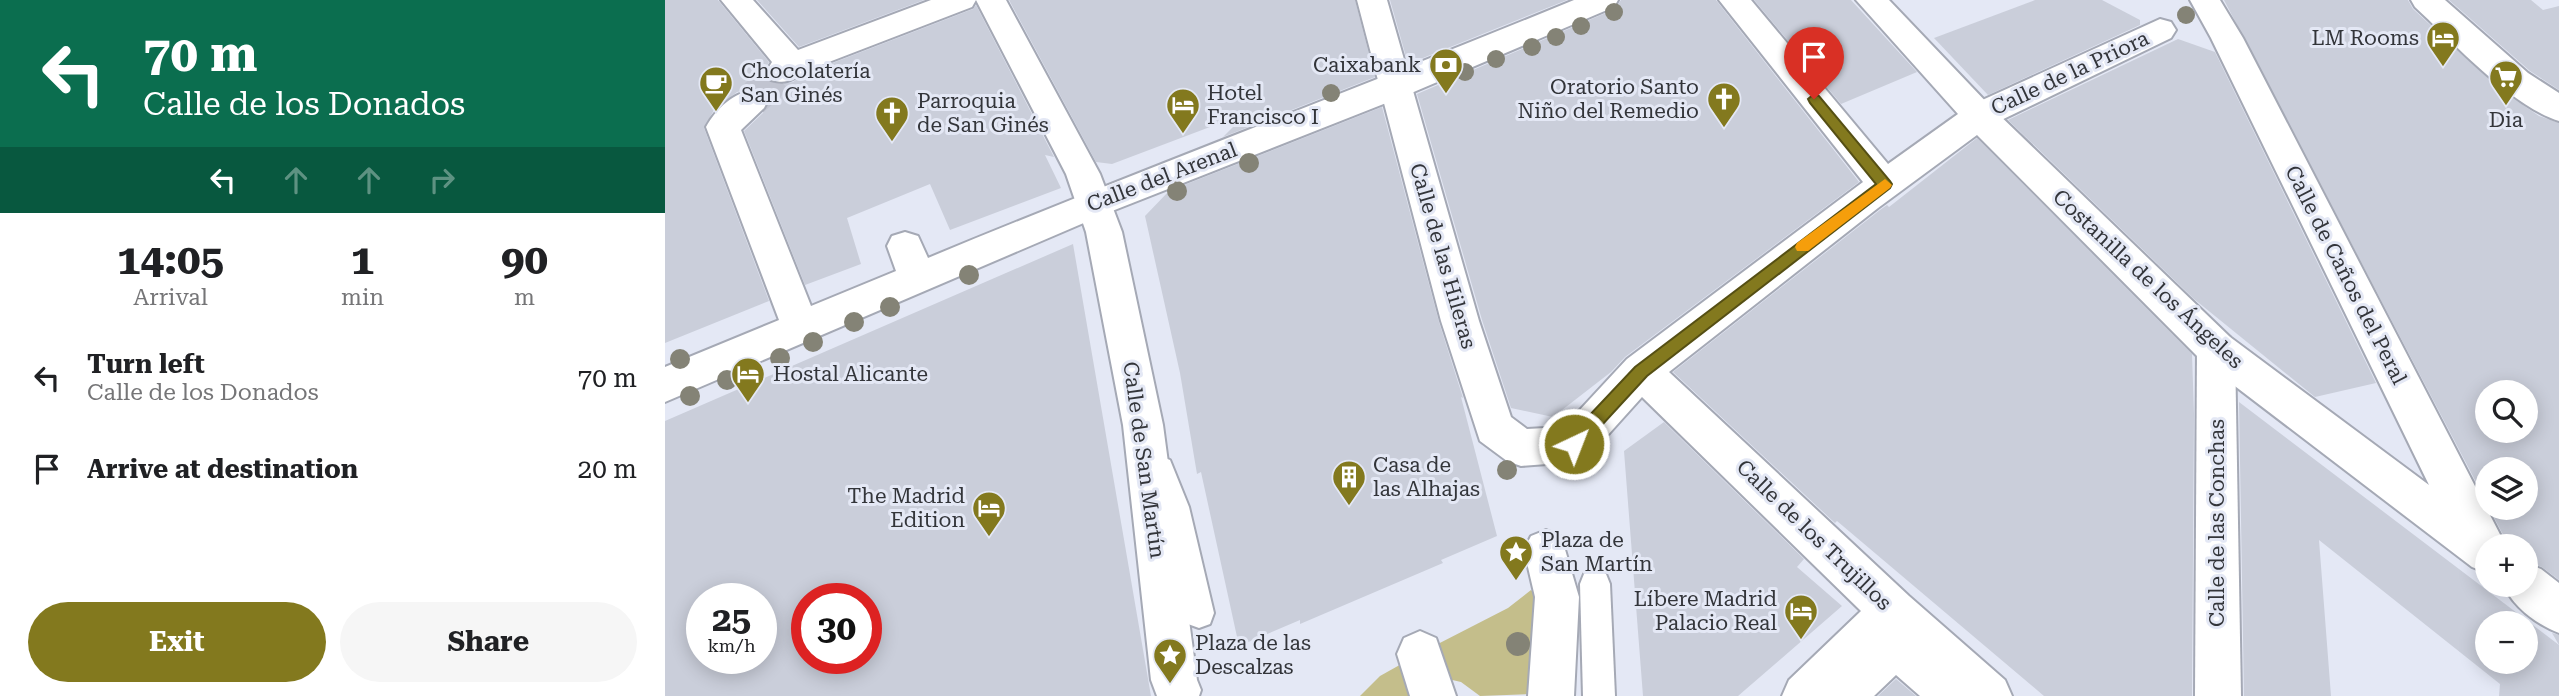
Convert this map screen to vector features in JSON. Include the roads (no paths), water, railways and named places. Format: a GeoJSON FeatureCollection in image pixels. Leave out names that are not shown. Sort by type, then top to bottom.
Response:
{"type":"FeatureCollection","features":[{"type":"Feature","properties":{"kind":"street"},"geometry":{"type":"LineString","coordinates":[[736,0],[787,68],[961,0]]}},
{"type":"Feature","properties":{"kind":"street","name":"Calle de San Martín"},"geometry":{"type":"LineString","coordinates":[[991,0],[1083,174],[1099,217],[1143,425],[1174,680],[1178,690]]}},
{"type":"Feature","properties":{"kind":"street","name":"Calle de las Hileras"},"geometry":{"type":"LineString","coordinates":[[1372,0],[1460,321],[1494,428],[1521,447],[1574,444]]}},
{"type":"Feature","properties":{"kind":"street","name":"Calle del Arenal"},"geometry":{"type":"LineString","coordinates":[[665,384],[800,325],[911,262],[1099,217],[1397,86],[1603,0]]}},
{"type":"Feature","properties":{"kind":"street"},"geometry":{"type":"LineString","coordinates":[[1734,0],[1885,184]]}},
{"type":"Feature","properties":{"kind":"street","name":"Costanilla de los Ángeles"},"geometry":{"type":"LineString","coordinates":[[1871,0],[1979,117],[2216,349],[2475,544]]}},
{"type":"Feature","properties":{"kind":"street","name":"Calle de Caños del Peral"},"geometry":{"type":"LineString","coordinates":[[2205,0],[2476,534]]}},
{"type":"Feature","properties":{"kind":"street"},"geometry":{"type":"LineString","coordinates":[[2426,0],[2517,81],[2559,109]]}},
{"type":"Feature","properties":{"kind":"street","name":"Calle de la Priora"},"geometry":{"type":"LineString","coordinates":[[1574,444],[1641,372],[1885,184],[1979,117],[2160,30]]}},
{"type":"Feature","properties":{"kind":"street"},"geometry":{"type":"LineString","coordinates":[[752,100],[723,127],[800,325]]}},
{"type":"Feature","properties":{"kind":"street","name":"Calle de las Conchas"},"geometry":{"type":"LineString","coordinates":[[2216,349],[2218,696]]}},
{"type":"Feature","properties":{"kind":"street","name":"Calle de los Trujillos"},"geometry":{"type":"LineString","coordinates":[[1641,372],[1893,611],[1989,696]]}},
{"type":"Feature","properties":{"kind":"street"},"geometry":{"type":"LineString","coordinates":[[1546,550],[1557,597],[1552,696]]}},
{"type":"Feature","properties":{"kind":"street"},"geometry":{"type":"LineString","coordinates":[[2538,594],[2559,611]]}},
{"type":"Feature","properties":{"kind":"street"},"geometry":{"type":"LineString","coordinates":[[1805,696],[1893,611]]}},
{"type":"Feature","properties":{"kind":"street"},"geometry":{"type":"LineString","coordinates":[[1841,696],[1891,648],[1902,650],[1955,696]]}},
{"type":"Feature","properties":{"kind":"street"},"geometry":{"type":"LineString","coordinates":[[1420,654],[1433,696]]}},
{"type":"Feature","properties":{"kind":"lane"},"geometry":{"type":"LineString","coordinates":[[1143,425],[1175,507],[1199,613]]}},
{"type":"Feature","properties":{"kind":"lane"},"geometry":{"type":"LineString","coordinates":[[1595,584],[1599,696]]}},
{"type":"Feature","properties":{"kind":"tunnel"},"geometry":{"type":"LineString","coordinates":[[752,100],[782,72]]}},
{"type":"Feature","properties":{"kind":"place","name":"LM Rooms"},"geometry":{"type":"Point","coordinates":[2443,68]}},
{"type":"Feature","properties":{"kind":"place","name":"Caixabank"},"geometry":{"type":"Point","coordinates":[1446,95]}},
{"type":"Feature","properties":{"kind":"place","name":"Dia"},"geometry":{"type":"Point","coordinates":[2506,107]}},
{"type":"Feature","properties":{"kind":"place","name":"Chocolatería San Ginés"},"geometry":{"type":"Point","coordinates":[716,113]}},
{"type":"Feature","properties":{"kind":"place","name":"Oratorio Santo Niño del Remedio"},"geometry":{"type":"Point","coordinates":[1724,129]}},
{"type":"Feature","properties":{"kind":"place","name":"Hotel Francisco I"},"geometry":{"type":"Point","coordinates":[1183,135]}},
{"type":"Feature","properties":{"kind":"place","name":"Parroquia de San Ginés"},"geometry":{"type":"Point","coordinates":[892,143]}},
{"type":"Feature","properties":{"kind":"place","name":"Hostal Alicante"},"geometry":{"type":"Point","coordinates":[748,404]}},
{"type":"Feature","properties":{"kind":"place","name":"Casa de las Alhajas"},"geometry":{"type":"Point","coordinates":[1349,507]}},
{"type":"Feature","properties":{"kind":"place","name":"The Madrid Edition"},"geometry":{"type":"Point","coordinates":[989,538]}},
{"type":"Feature","properties":{"kind":"place","name":"Plaza de San Martín"},"geometry":{"type":"Point","coordinates":[1516,582]}},
{"type":"Feature","properties":{"kind":"place","name":"Líbere Madrid Palacio Real"},"geometry":{"type":"Point","coordinates":[1801,641]}},
{"type":"Feature","properties":{"kind":"place","name":"Plaza de las Descalzas"},"geometry":{"type":"Point","coordinates":[1170,685]}}]}
